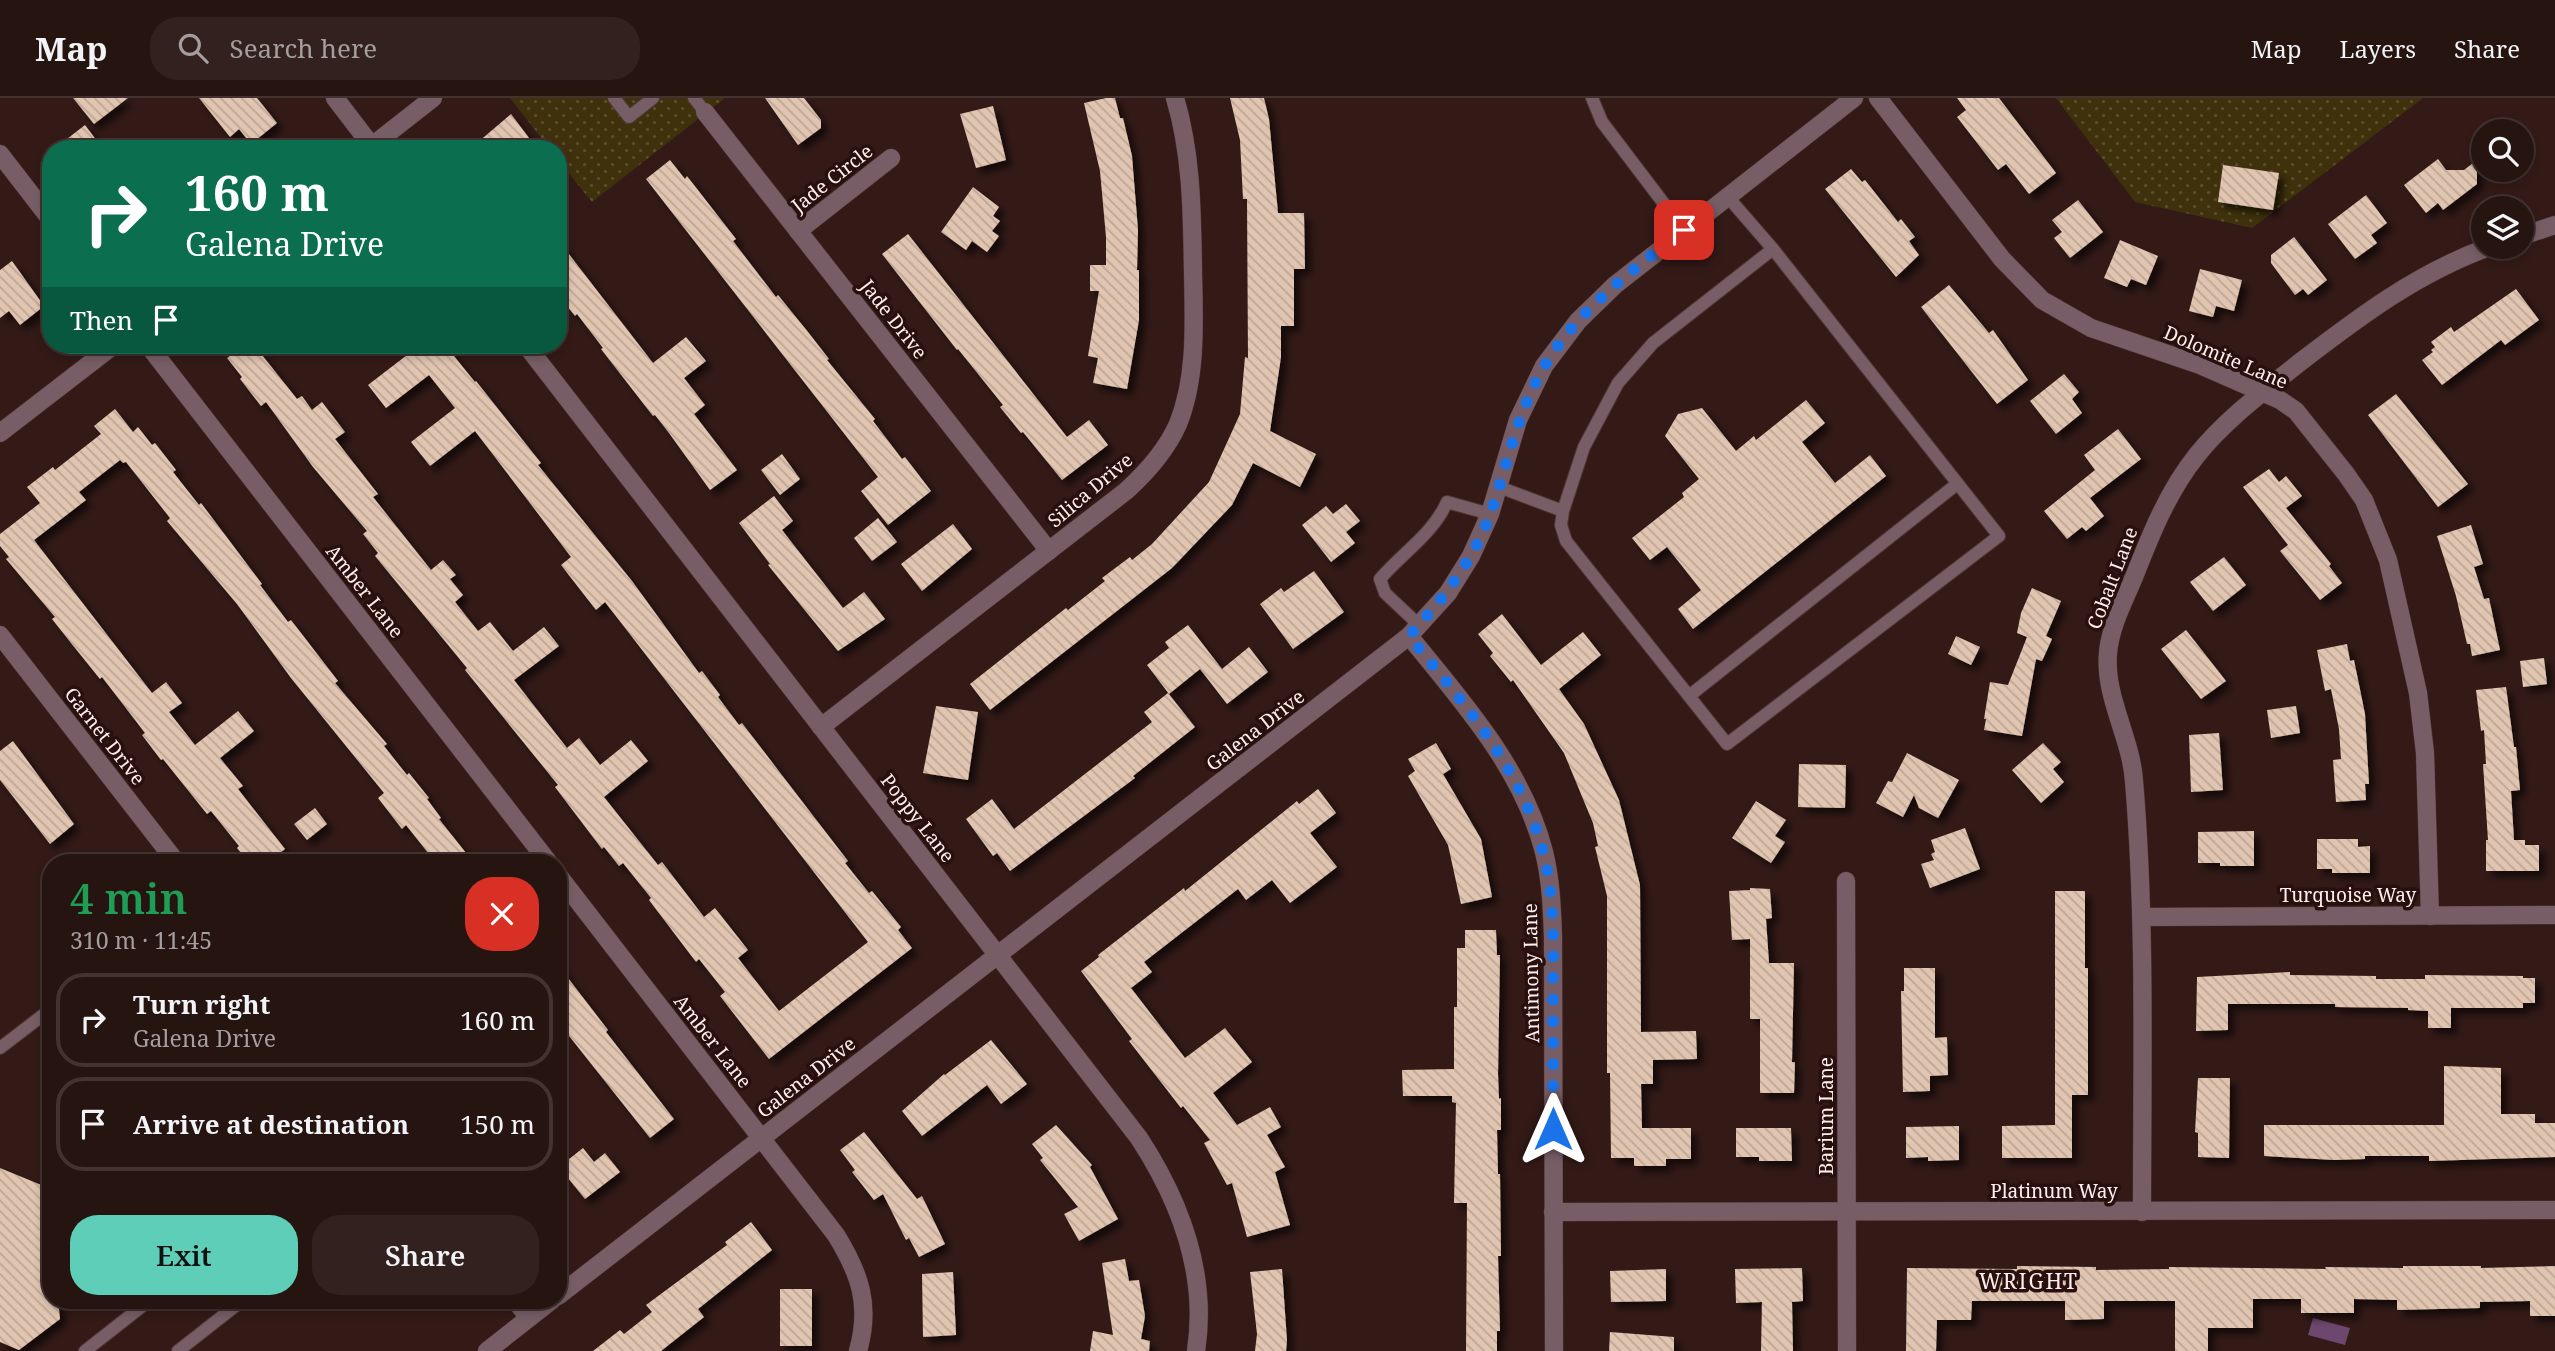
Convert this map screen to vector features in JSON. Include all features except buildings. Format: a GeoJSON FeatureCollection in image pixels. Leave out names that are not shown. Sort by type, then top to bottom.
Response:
{"type":"FeatureCollection","features":[{"type":"Feature","properties":{"kind":"street"},"geometry":{"type":"LineString","coordinates":[[335,98],[365,140]]}},
{"type":"Feature","properties":{"kind":"street"},"geometry":{"type":"LineString","coordinates":[[381,140],[433,98]]}},
{"type":"Feature","properties":{"kind":"street","name":"Silica Drive"},"geometry":{"type":"LineString","coordinates":[[821,727],[1126,491],[1159,457],[1177,425],[1186,397],[1194,320],[1188,155],[1175,98]]}},
{"type":"Feature","properties":{"kind":"street","name":"Galena Drive"},"geometry":{"type":"LineString","coordinates":[[567,1289],[1414,630],[1448,593],[1471,556],[1490,514],[1518,420],[1544,366],[1578,321],[1615,285],[1854,98]]}},
{"type":"Feature","properties":{"kind":"street","name":"Dolomite Lane"},"geometry":{"type":"LineString","coordinates":[[1878,98],[2002,259],[2042,300],[2091,328],[2200,365],[2280,400],[2296,411],[2364,500],[2388,560],[2416,682],[2425,753],[2430,915]]}},
{"type":"Feature","properties":{"kind":"street","name":"Jade Drive"},"geometry":{"type":"LineString","coordinates":[[700,105],[1049,551]]}},
{"type":"Feature","properties":{"kind":"street"},"geometry":{"type":"LineString","coordinates":[[0,154],[42,208]]}},
{"type":"Feature","properties":{"kind":"street","name":"Jade Circle"},"geometry":{"type":"LineString","coordinates":[[799,231],[891,158]]}},
{"type":"Feature","properties":{"kind":"street"},"geometry":{"type":"LineString","coordinates":[[2534,232],[2555,225]]}},
{"type":"Feature","properties":{"kind":"street","name":"Cobalt Lane"},"geometry":{"type":"LineString","coordinates":[[2142,1212],[2142,917],[2130,749],[2111,693],[2108,651],[2114,627],[2154,526],[2173,490],[2196,456],[2227,422],[2393,292],[2428,272],[2471,254]]}},
{"type":"Feature","properties":{"kind":"street"},"geometry":{"type":"LineString","coordinates":[[0,433],[102,354]]}},
{"type":"Feature","properties":{"kind":"street","name":"Amber Lane"},"geometry":{"type":"LineString","coordinates":[[155,354],[542,854]]}},
{"type":"Feature","properties":{"kind":"street","name":"Poppy Lane"},"geometry":{"type":"LineString","coordinates":[[533,354],[1139,1138],[1162,1172],[1191,1247],[1198,1291],[1196,1351]]}},
{"type":"Feature","properties":{"kind":"street","name":"Antimony Lane"},"geometry":{"type":"LineString","coordinates":[[1414,630],[1508,769],[1527,807],[1543,851],[1551,894],[1553,937],[1554,1351]]}},
{"type":"Feature","properties":{"kind":"street","name":"Garnet Drive"},"geometry":{"type":"LineString","coordinates":[[0,635],[170,854]]}},
{"type":"Feature","properties":{"kind":"street","name":"Barium Lane"},"geometry":{"type":"LineString","coordinates":[[1846,881],[1847,1351]]}},
{"type":"Feature","properties":{"kind":"street","name":"Amber Lane"},"geometry":{"type":"LineString","coordinates":[[567,887],[836,1235],[854,1264],[863,1297],[863,1333],[858,1351]]}},
{"type":"Feature","properties":{"kind":"street","name":"Turquoise Way"},"geometry":{"type":"LineString","coordinates":[[2142,917],[2555,915]]}},
{"type":"Feature","properties":{"kind":"street","name":"Platinum Way"},"geometry":{"type":"LineString","coordinates":[[1553,1212],[2555,1210]]}},
{"type":"Feature","properties":{"kind":"street"},"geometry":{"type":"LineString","coordinates":[[522,1309],[529,1318]]}},
{"type":"Feature","properties":{"kind":"street"},"geometry":{"type":"LineString","coordinates":[[487,1351],[540,1309]]}},
{"type":"Feature","properties":{"kind":"lane"},"geometry":{"type":"LineString","coordinates":[[614,98],[629,117],[653,98]]}},
{"type":"Feature","properties":{"kind":"lane"},"geometry":{"type":"LineString","coordinates":[[1592,98],[1602,122],[1684,230]]}},
{"type":"Feature","properties":{"kind":"lane"},"geometry":{"type":"LineString","coordinates":[[1727,196],[1773,249],[1999,536],[1727,744],[1566,541],[1561,525],[1584,447],[1618,383],[1653,343],[1773,249]]}},
{"type":"Feature","properties":{"kind":"lane"},"geometry":{"type":"LineString","coordinates":[[1689,696],[1957,484]]}},
{"type":"Feature","properties":{"kind":"lane"},"geometry":{"type":"LineString","coordinates":[[1499,487],[1563,511]]}},
{"type":"Feature","properties":{"kind":"lane"},"geometry":{"type":"LineString","coordinates":[[1414,630],[1385,593],[1380,579],[1422,539],[1441,516],[1447,502],[1490,514]]}},
{"type":"Feature","properties":{"kind":"lane"},"geometry":{"type":"LineString","coordinates":[[0,1048],[42,1016]]}},
{"type":"Feature","properties":{"kind":"lane"},"geometry":{"type":"LineString","coordinates":[[85,1351],[139,1309]]}},
{"type":"Feature","properties":{"kind":"lane"},"geometry":{"type":"LineString","coordinates":[[178,1351],[232,1309]]}},
{"type":"Feature","properties":{"kind":"shaded area"},"geometry":{"type":"Polygon","coordinates":[[[510,98],[725,98],[592,202],[567,171],[567,140],[543,140],[510,98]]]}},
{"type":"Feature","properties":{"kind":"shaded area"},"geometry":{"type":"Polygon","coordinates":[[[2056,98],[2423,98],[2252,228],[2135,202],[2056,98]]]}},
{"type":"Feature","properties":{"kind":"shaded area"},"geometry":{"type":"Polygon","coordinates":[[[2313,1318],[2350,1328],[2345,1345],[2308,1335],[2313,1318]]]}},
{"type":"Feature","properties":{"kind":"district","name":"WRIGHT"},"geometry":{"type":"Point","coordinates":[2029,1282]}},
{"type":"Feature","properties":{"kind":"route"},"geometry":{"type":"LineString","coordinates":[[1553,1129],[1553,937],[1551,894],[1543,851],[1527,807],[1485,732],[1409,636],[1448,593],[1471,556],[1490,514],[1518,420],[1544,366],[1578,321],[1615,285],[1684,230]]}}]}
